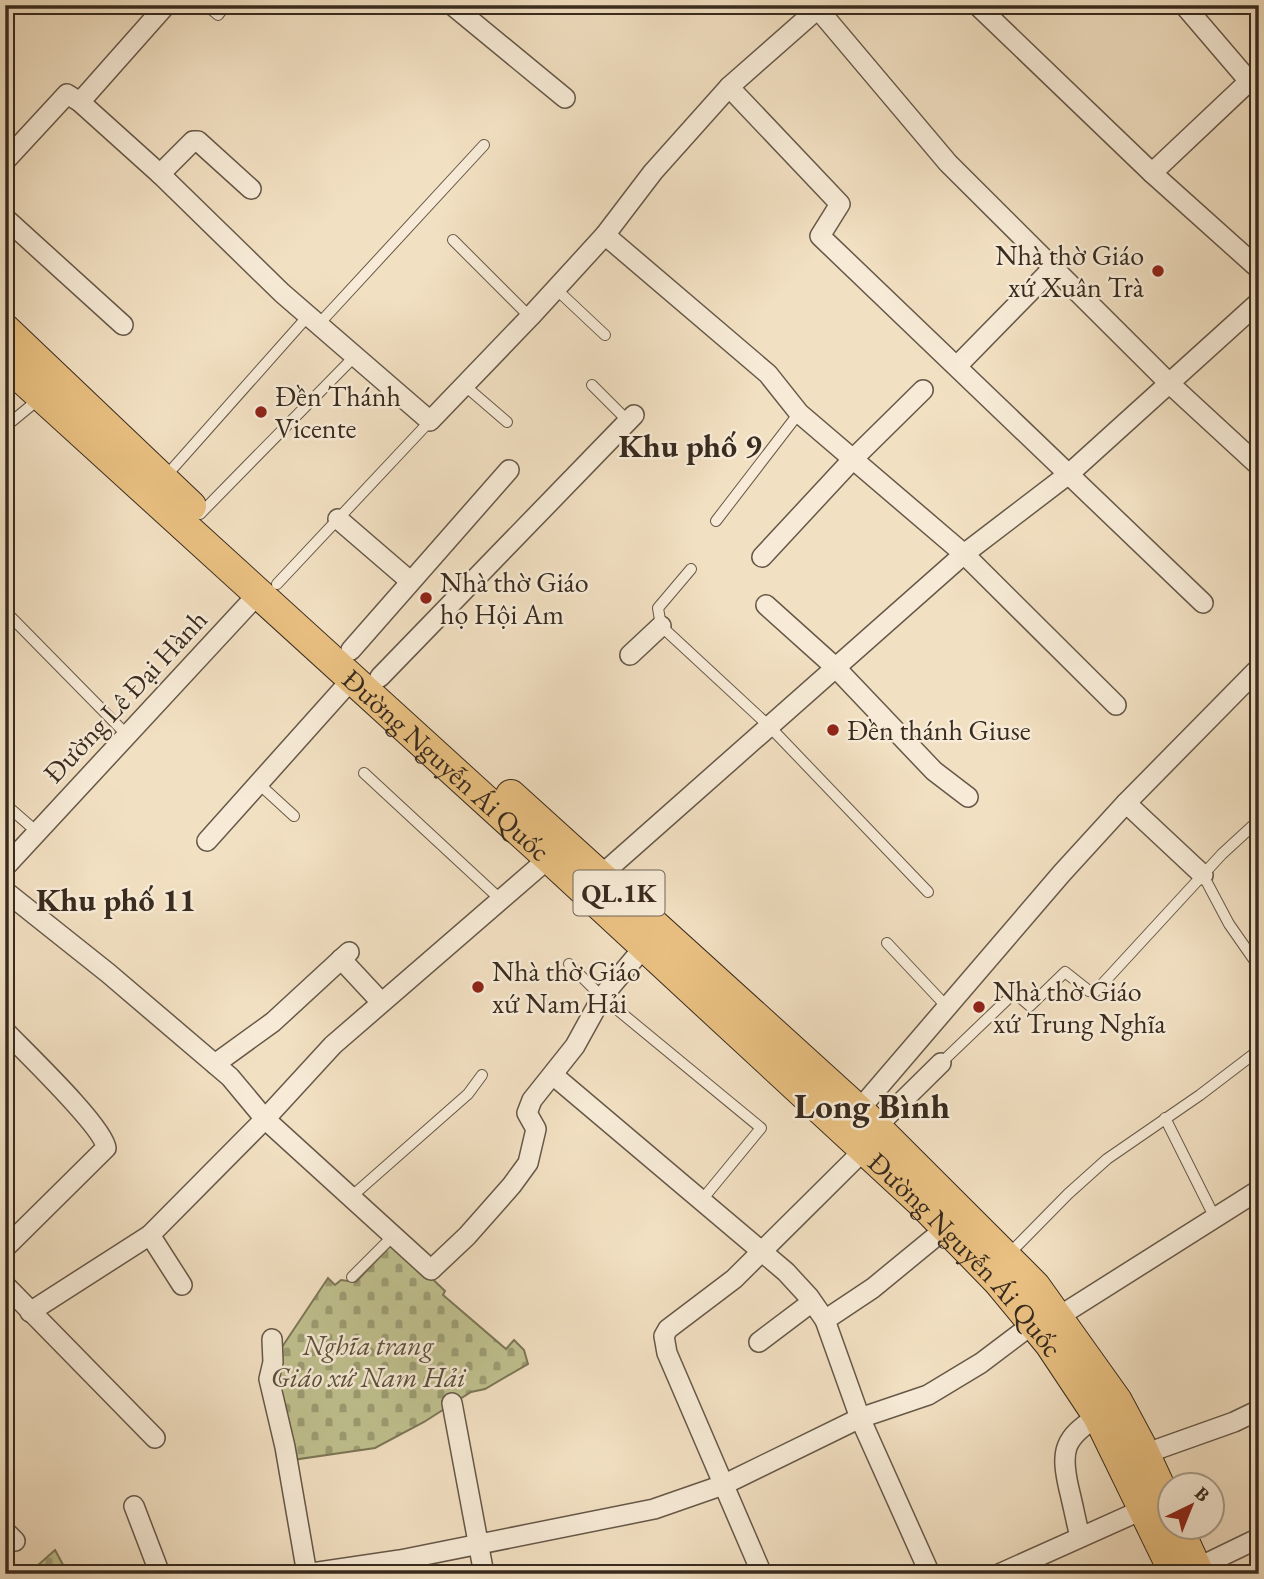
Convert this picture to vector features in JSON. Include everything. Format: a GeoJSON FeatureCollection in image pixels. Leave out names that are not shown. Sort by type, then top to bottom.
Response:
{"type":"FeatureCollection","features":[{"type":"Feature","properties":{"kind":"main road","name":"Đường Nguyễn Ái Quốc"},"geometry":{"type":"LineString","coordinates":[[5,329],[200,514],[267,589]]}},
{"type":"Feature","properties":{"kind":"main road","name":"Đường Nguyễn Ái Quốc"},"geometry":{"type":"LineString","coordinates":[[5,363],[600,876],[860,1129],[946,1228],[998,1281],[1046,1320],[1117,1401],[1144,1454],[1156,1505]]}},
{"type":"Feature","properties":{"kind":"main road","name":"Đường Nguyễn Ái Quốc"},"geometry":{"type":"LineString","coordinates":[[361,669],[549,858],[644,947],[860,1129],[1006,1257],[1035,1286],[1046,1320],[1098,1416],[1156,1507]]}},
{"type":"Feature","properties":{"kind":"main road","name":"Đường Nguyễn Ái Quốc"},"geometry":{"type":"LineString","coordinates":[[1173,1540],[1190,1572]]}},
{"type":"Feature","properties":{"kind":"main road"},"geometry":{"type":"LineString","coordinates":[[1181,1540],[1190,1572]]}},
{"type":"Feature","properties":{"kind":"street"},"geometry":{"type":"LineString","coordinates":[[80,102],[166,5]]}},
{"type":"Feature","properties":{"kind":"street"},"geometry":{"type":"LineString","coordinates":[[452,5],[565,98]]}},
{"type":"Feature","properties":{"kind":"street"},"geometry":{"type":"LineString","coordinates":[[977,5],[1152,173],[1259,269]]}},
{"type":"Feature","properties":{"kind":"street"},"geometry":{"type":"LineString","coordinates":[[1152,173],[1254,77],[1184,5]]}},
{"type":"Feature","properties":{"kind":"street"},"geometry":{"type":"LineString","coordinates":[[5,161],[67,94],[80,102],[160,174],[313,320],[430,421],[605,235],[653,172],[729,87],[820,7],[948,163],[1170,384],[1259,466]]}},
{"type":"Feature","properties":{"kind":"street"},"geometry":{"type":"LineString","coordinates":[[729,87],[840,204],[820,236],[1203,603]]}},
{"type":"Feature","properties":{"kind":"street"},"geometry":{"type":"LineString","coordinates":[[160,174],[193,141],[198,141],[251,189]]}},
{"type":"Feature","properties":{"kind":"street"},"geometry":{"type":"LineString","coordinates":[[5,218],[123,325]]}},
{"type":"Feature","properties":{"kind":"street"},"geometry":{"type":"LineString","coordinates":[[605,235],[768,374],[799,413],[964,554],[1116,705]]}},
{"type":"Feature","properties":{"kind":"street"},"geometry":{"type":"LineString","coordinates":[[957,366],[1053,268]]}},
{"type":"Feature","properties":{"kind":"street"},"geometry":{"type":"LineString","coordinates":[[600,876],[964,554],[1070,473],[1259,302]]}},
{"type":"Feature","properties":{"kind":"street"},"geometry":{"type":"LineString","coordinates":[[762,557],[853,459],[923,390]]}},
{"type":"Feature","properties":{"kind":"street"},"geometry":{"type":"LineString","coordinates":[[207,841],[361,669],[631,418]]}},
{"type":"Feature","properties":{"kind":"street"},"geometry":{"type":"LineString","coordinates":[[361,669],[410,582],[509,470]]}},
{"type":"Feature","properties":{"kind":"street"},"geometry":{"type":"LineString","coordinates":[[338,519],[410,582]]}},
{"type":"Feature","properties":{"kind":"street","name":"Đường Lê Đại Hành"},"geometry":{"type":"LineString","coordinates":[[5,867],[267,589]]}},
{"type":"Feature","properties":{"kind":"street"},"geometry":{"type":"LineString","coordinates":[[766,605],[835,667],[934,771],[968,797]]}},
{"type":"Feature","properties":{"kind":"street"},"geometry":{"type":"LineString","coordinates":[[630,655],[661,626]]}},
{"type":"Feature","properties":{"kind":"street"},"geometry":{"type":"LineString","coordinates":[[762,1574],[667,1353],[664,1336],[668,1329],[734,1279],[820,1196],[860,1129],[947,1007],[1126,803],[1259,668]]}},
{"type":"Feature","properties":{"kind":"street"},"geometry":{"type":"LineString","coordinates":[[1126,803],[1203,875]]}},
{"type":"Feature","properties":{"kind":"street"},"geometry":{"type":"LineString","coordinates":[[30,1312],[150,1235],[333,1045],[549,858]]}},
{"type":"Feature","properties":{"kind":"street"},"geometry":{"type":"LineString","coordinates":[[5,891],[108,973],[230,1077],[265,1118],[431,1269],[467,1236],[528,1163],[536,1129],[527,1113],[532,1100],[575,1046],[602,997],[644,947]]}},
{"type":"Feature","properties":{"kind":"street"},"geometry":{"type":"LineString","coordinates":[[215,1065],[273,1022],[345,955],[381,1002]]}},
{"type":"Feature","properties":{"kind":"street"},"geometry":{"type":"LineString","coordinates":[[5,1031],[103,1137],[106,1148],[100,1157],[5,1248]]}},
{"type":"Feature","properties":{"kind":"street"},"geometry":{"type":"LineString","coordinates":[[860,1129],[941,1063]]}},
{"type":"Feature","properties":{"kind":"street"},"geometry":{"type":"LineString","coordinates":[[553,1075],[786,1272],[812,1301],[825,1320],[860,1418],[930,1574]]}},
{"type":"Feature","properties":{"kind":"street"},"geometry":{"type":"LineString","coordinates":[[272,1339],[273,1362],[269,1378],[285,1447],[307,1574],[400,1560],[654,1509],[723,1485],[860,1418],[897,1408],[928,1395],[1259,1190]]}},
{"type":"Feature","properties":{"kind":"street"},"geometry":{"type":"LineString","coordinates":[[825,1320],[873,1289],[946,1228]]}},
{"type":"Feature","properties":{"kind":"street"},"geometry":{"type":"LineString","coordinates":[[150,1235],[182,1285]]}},
{"type":"Feature","properties":{"kind":"street"},"geometry":{"type":"LineString","coordinates":[[5,1285],[155,1438]]}},
{"type":"Feature","properties":{"kind":"street"},"geometry":{"type":"LineString","coordinates":[[759,1342],[812,1301]]}},
{"type":"Feature","properties":{"kind":"street"},"geometry":{"type":"LineString","coordinates":[[452,1404],[484,1574]]}},
{"type":"Feature","properties":{"kind":"street"},"geometry":{"type":"LineString","coordinates":[[1144,1454],[1234,1422],[1259,1410]]}},
{"type":"Feature","properties":{"kind":"street"},"geometry":{"type":"LineString","coordinates":[[1080,1537],[1064,1464],[1066,1450],[1081,1427],[1098,1416]]}},
{"type":"Feature","properties":{"kind":"street"},"geometry":{"type":"LineString","coordinates":[[134,1506],[160,1574]]}},
{"type":"Feature","properties":{"kind":"street"},"geometry":{"type":"LineString","coordinates":[[999,1574],[1080,1537],[1156,1509]]}},
{"type":"Feature","properties":{"kind":"street"},"geometry":{"type":"LineString","coordinates":[[1190,1572],[1259,1538]]}},
{"type":"Feature","properties":{"kind":"lane"},"geometry":{"type":"LineString","coordinates":[[206,5],[218,15],[226,5]]}},
{"type":"Feature","properties":{"kind":"lane"},"geometry":{"type":"LineString","coordinates":[[164,479],[313,320],[484,145]]}},
{"type":"Feature","properties":{"kind":"lane"},"geometry":{"type":"LineString","coordinates":[[453,240],[530,317]]}},
{"type":"Feature","properties":{"kind":"lane"},"geometry":{"type":"LineString","coordinates":[[555,289],[605,335]]}},
{"type":"Feature","properties":{"kind":"lane"},"geometry":{"type":"LineString","coordinates":[[200,514],[355,356]]}},
{"type":"Feature","properties":{"kind":"lane"},"geometry":{"type":"LineString","coordinates":[[464,385],[507,422]]}},
{"type":"Feature","properties":{"kind":"lane"},"geometry":{"type":"LineString","coordinates":[[592,385],[631,418]]}},
{"type":"Feature","properties":{"kind":"lane"},"geometry":{"type":"LineString","coordinates":[[5,427],[42,397]]}},
{"type":"Feature","properties":{"kind":"lane"},"geometry":{"type":"LineString","coordinates":[[716,521],[799,413]]}},
{"type":"Feature","properties":{"kind":"lane"},"geometry":{"type":"LineString","coordinates":[[267,589],[338,519],[430,421]]}},
{"type":"Feature","properties":{"kind":"lane"},"geometry":{"type":"LineString","coordinates":[[691,569],[658,608],[661,626],[769,726],[928,892]]}},
{"type":"Feature","properties":{"kind":"lane"},"geometry":{"type":"LineString","coordinates":[[5,611],[127,735]]}},
{"type":"Feature","properties":{"kind":"lane"},"geometry":{"type":"LineString","coordinates":[[364,773],[500,900]]}},
{"type":"Feature","properties":{"kind":"lane"},"geometry":{"type":"LineString","coordinates":[[258,783],[294,816]]}},
{"type":"Feature","properties":{"kind":"lane"},"geometry":{"type":"LineString","coordinates":[[5,804],[37,832]]}},
{"type":"Feature","properties":{"kind":"lane"},"geometry":{"type":"LineString","coordinates":[[941,1063],[1013,994],[1030,1006],[1065,972],[1088,991],[1095,992],[1203,875],[1259,820]]}},
{"type":"Feature","properties":{"kind":"lane"},"geometry":{"type":"LineString","coordinates":[[1203,875],[1244,948],[1259,967]]}},
{"type":"Feature","properties":{"kind":"lane"},"geometry":{"type":"LineString","coordinates":[[887,943],[947,1007]]}},
{"type":"Feature","properties":{"kind":"lane"},"geometry":{"type":"LineString","coordinates":[[569,964],[602,997],[761,1128],[701,1201]]}},
{"type":"Feature","properties":{"kind":"lane"},"geometry":{"type":"LineString","coordinates":[[1006,1257],[1107,1158],[1200,1095],[1259,1050]]}},
{"type":"Feature","properties":{"kind":"lane"},"geometry":{"type":"LineString","coordinates":[[352,1197],[468,1094],[482,1075]]}},
{"type":"Feature","properties":{"kind":"lane"},"geometry":{"type":"LineString","coordinates":[[1165,1118],[1214,1216]]}},
{"type":"Feature","properties":{"kind":"lane"},"geometry":{"type":"LineString","coordinates":[[352,1277],[394,1235]]}},
{"type":"Feature","properties":{"kind":"green space","name":"Nghĩa trang Giáo xứ Nam Hải"},"geometry":{"type":"Polygon","coordinates":[[[394,1242],[445,1291],[443,1295],[506,1349],[514,1340],[524,1350],[528,1364],[485,1389],[471,1392],[424,1422],[375,1448],[292,1460],[276,1368],[278,1353],[328,1278],[335,1285],[341,1280],[356,1282],[394,1242]]]}},
{"type":"Feature","properties":{"kind":"green space"},"geometry":{"type":"Polygon","coordinates":[[[55,1550],[68,1574],[28,1574],[55,1550]]]}},
{"type":"Feature","properties":{"kind":"place","name":"Nhà thờ Giáo xứ Xuân Trà"},"geometry":{"type":"Point","coordinates":[1158,271]}},
{"type":"Feature","properties":{"kind":"place","name":"Đền Thánh Vicente"},"geometry":{"type":"Point","coordinates":[261,412]}},
{"type":"Feature","properties":{"kind":"place","name":"Nhà thờ Giáo họ Hội Am"},"geometry":{"type":"Point","coordinates":[426,598]}},
{"type":"Feature","properties":{"kind":"place","name":"Đền thánh Giuse"},"geometry":{"type":"Point","coordinates":[833,730]}},
{"type":"Feature","properties":{"kind":"place","name":"Nhà thờ Giáo xứ Nam Hải"},"geometry":{"type":"Point","coordinates":[478,987]}},
{"type":"Feature","properties":{"kind":"place","name":"Nhà thờ Giáo xứ Trung Nghĩa"},"geometry":{"type":"Point","coordinates":[979,1007]}},
{"type":"Feature","properties":{"kind":"district","name":"Khu phố 9"},"geometry":{"type":"Point","coordinates":[690,446]}},
{"type":"Feature","properties":{"kind":"district","name":"Khu phố 11"},"geometry":{"type":"Point","coordinates":[116,900]}},
{"type":"Feature","properties":{"kind":"district","name":"Long Bình"},"geometry":{"type":"Point","coordinates":[872,1106]}}]}
